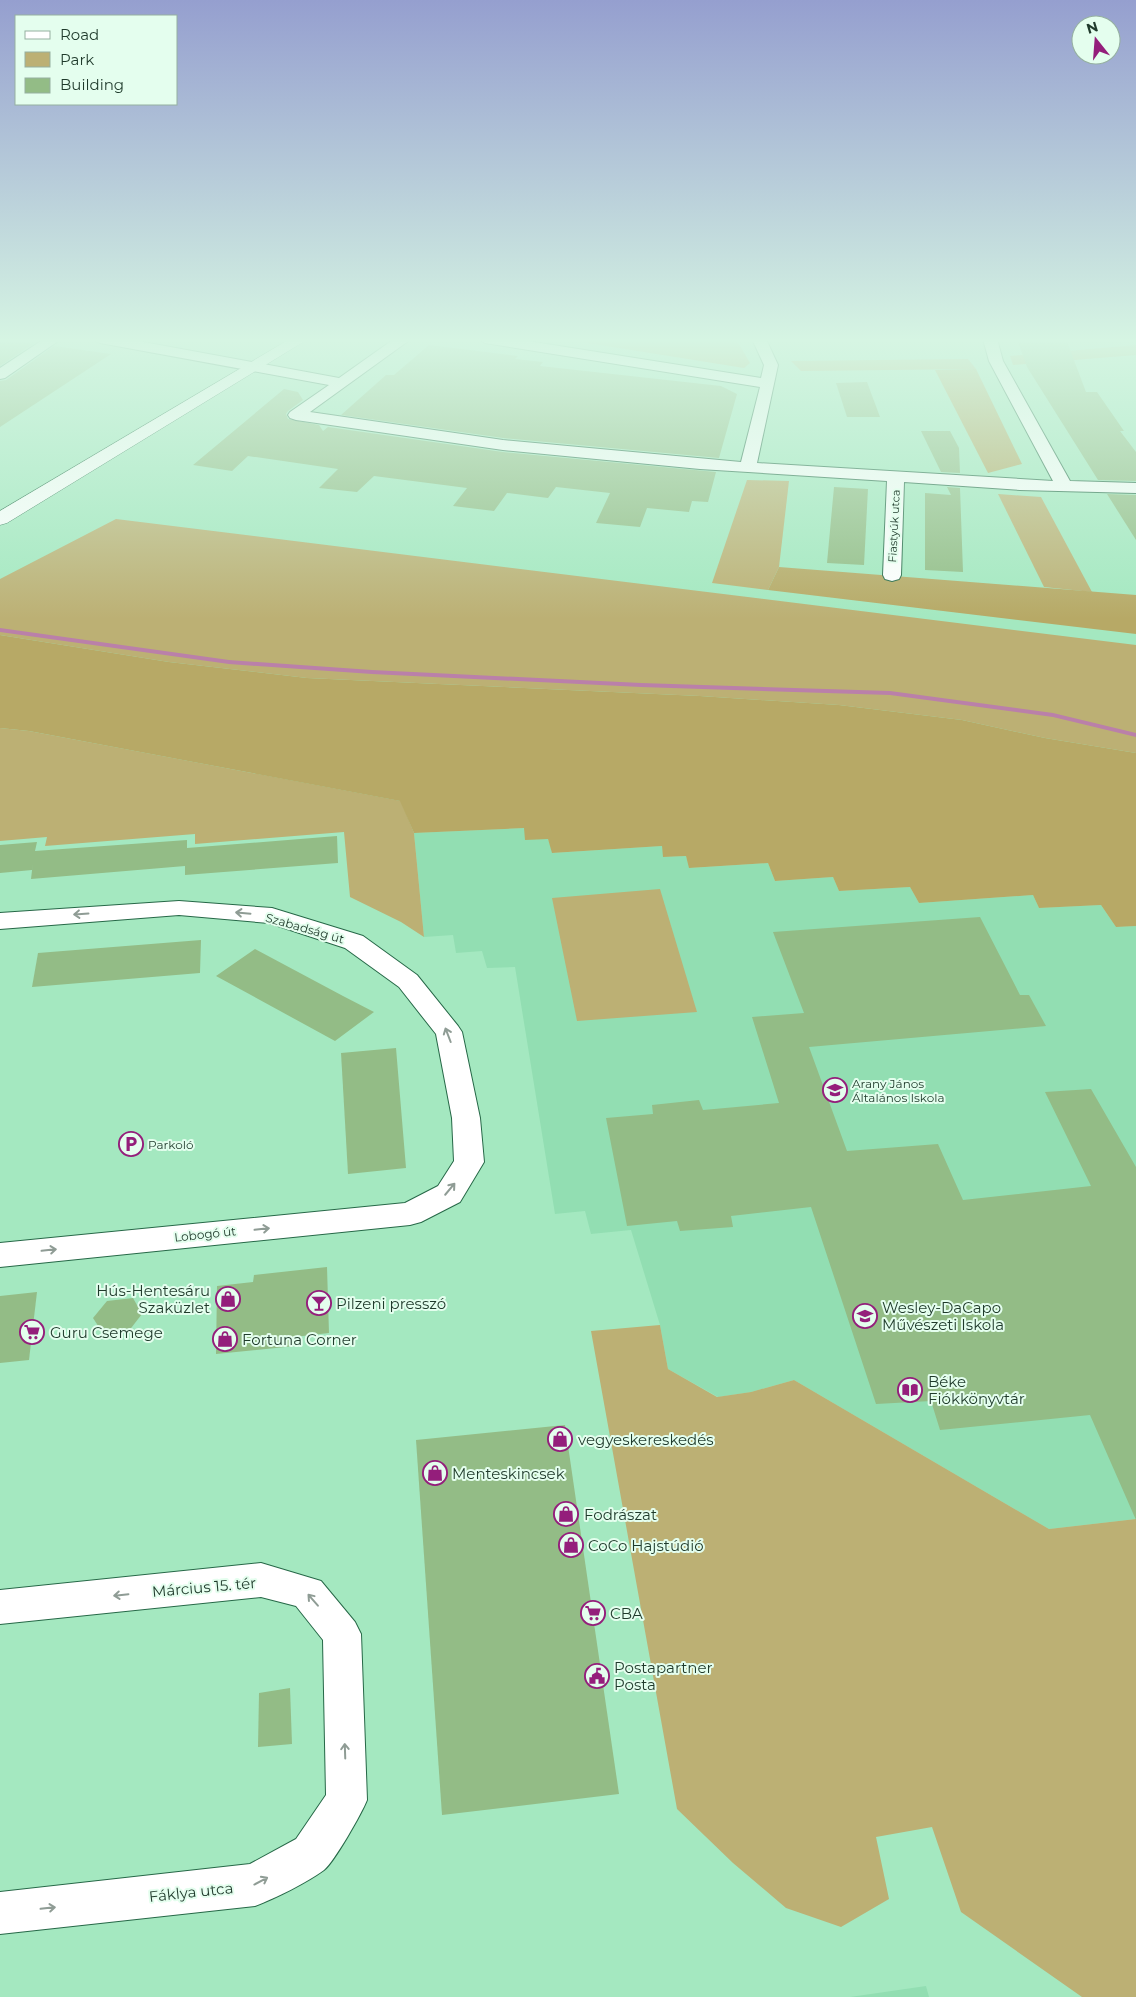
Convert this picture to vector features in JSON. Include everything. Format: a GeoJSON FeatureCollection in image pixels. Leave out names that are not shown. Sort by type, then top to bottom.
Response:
{"type":"FeatureCollection","features":[{"type":"Feature","properties":{"kind":"street"},"geometry":{"type":"LineString","coordinates":[[0,519],[146,432]]}},
{"type":"Feature","properties":{"kind":"street","name":"Fiastyúk utca"},"geometry":{"type":"LineString","coordinates":[[415,432],[503,445],[748,468],[1065,487],[1136,488]]}},
{"type":"Feature","properties":{"kind":"street"},"geometry":{"type":"LineString","coordinates":[[748,468],[757,432]]}},
{"type":"Feature","properties":{"kind":"street"},"geometry":{"type":"LineString","coordinates":[[1035,432],[1065,487]]}},
{"type":"Feature","properties":{"kind":"street","name":"Fiastyúk utca"},"geometry":{"type":"LineString","coordinates":[[892,574],[896,477]]}},
{"type":"Feature","properties":{"kind":"street","name":"Szabadság út"},"geometry":{"type":"LineString","coordinates":[[0,921],[180,908],[272,916],[354,942],[408,981],[448,1032],[466,1118],[469,1162],[449,1194],[410,1214]]}},
{"type":"Feature","properties":{"kind":"street","name":"Lobogó út"},"geometry":{"type":"LineString","coordinates":[[0,1254],[410,1214]]}},
{"type":"Feature","properties":{"kind":"street","name":"Március 15. tér"},"geometry":{"type":"LineString","coordinates":[[0,1608],[261,1580],[308,1593],[342,1634],[347,1800]]}},
{"type":"Feature","properties":{"kind":"street","name":"Fáklya utca"},"geometry":{"type":"LineString","coordinates":[[0,1913],[255,1885],[311,1854],[347,1800]]}},
{"type":"Feature","properties":{"kind":"shaded area"},"geometry":{"type":"Polygon","coordinates":[[[967,432],[1007,432],[1022,464],[988,473],[967,432]]]}},
{"type":"Feature","properties":{"kind":"shaded area"},"geometry":{"type":"Polygon","coordinates":[[[779,567],[1136,595],[1136,634],[768,590],[779,567]]]}},
{"type":"Feature","properties":{"kind":"shaded area"},"geometry":{"type":"Polygon","coordinates":[[[0,635],[169,662],[307,678],[700,696],[839,705],[962,720],[1045,738],[1136,753],[1136,926],[1116,927],[1101,905],[1039,908],[1033,895],[919,903],[910,887],[839,891],[833,877],[775,881],[768,863],[689,868],[686,856],[663,857],[662,846],[552,853],[548,839],[525,840],[524,828],[414,833],[400,801],[29,731],[0,728],[0,635]]]}},
{"type":"Feature","properties":{"kind":"shaded area","name":"Arany János Általános Iskola"},"geometry":{"type":"Polygon","coordinates":[[[524,828],[548,839],[553,853],[662,846],[664,857],[686,856],[690,868],[768,863],[775,881],[833,877],[839,891],[910,887],[919,903],[1033,895],[1039,908],[1101,905],[1116,927],[1136,926],[1136,1519],[1049,1529],[794,1380],[751,1392],[718,1397],[668,1369],[660,1325],[631,1230],[591,1234],[585,1211],[555,1214],[515,967],[487,968],[482,951],[456,953],[453,935],[424,937],[414,833],[524,828]]]}},
{"type":"Feature","properties":{"kind":"shaded area"},"geometry":{"type":"Polygon","coordinates":[[[926,1986],[929,1997],[850,1997],[926,1986]]]}},
{"type":"Feature","properties":{"kind":"green space"},"geometry":{"type":"Polygon","coordinates":[[[747,480],[789,481],[779,567],[768,590],[712,583],[747,480]]]}},
{"type":"Feature","properties":{"kind":"green space"},"geometry":{"type":"Polygon","coordinates":[[[998,494],[1041,497],[1092,592],[1044,587],[998,494]]]}},
{"type":"Feature","properties":{"kind":"green space"},"geometry":{"type":"Polygon","coordinates":[[[116,519],[1136,645],[1136,753],[1045,738],[962,720],[839,705],[700,696],[307,678],[169,662],[0,635],[0,579],[116,519]]]}},
{"type":"Feature","properties":{"kind":"green space"},"geometry":{"type":"Polygon","coordinates":[[[0,728],[29,731],[401,801],[414,833],[424,937],[401,922],[350,897],[344,832],[195,844],[195,834],[45,846],[47,837],[0,841],[0,728]]]}},
{"type":"Feature","properties":{"kind":"green space"},"geometry":{"type":"Polygon","coordinates":[[[660,889],[697,1012],[577,1021],[552,898],[660,889]]]}},
{"type":"Feature","properties":{"kind":"green space"},"geometry":{"type":"Polygon","coordinates":[[[660,1325],[668,1369],[717,1397],[751,1392],[794,1380],[1049,1529],[1136,1519],[1136,1997],[1082,1997],[961,1912],[932,1827],[876,1837],[889,1899],[841,1927],[786,1908],[733,1863],[677,1809],[591,1331],[660,1325]]]}},
{"type":"Feature","properties":{"kind":"building"},"geometry":{"type":"Polygon","coordinates":[[[232,432],[364,432],[503,452],[716,472],[708,502],[692,501],[689,512],[647,508],[640,527],[596,523],[610,493],[556,487],[548,498],[507,493],[494,511],[453,506],[467,488],[374,476],[357,492],[319,488],[338,469],[248,456],[232,471],[193,465],[232,432]]]}},
{"type":"Feature","properties":{"kind":"building"},"geometry":{"type":"Polygon","coordinates":[[[462,432],[726,432],[719,458],[503,438],[462,432]]]}},
{"type":"Feature","properties":{"kind":"building"},"geometry":{"type":"Polygon","coordinates":[[[922,432],[951,432],[959,448],[960,473],[941,472],[922,432]]]}},
{"type":"Feature","properties":{"kind":"building"},"geometry":{"type":"Polygon","coordinates":[[[1068,432],[1121,432],[1136,452],[1136,481],[1098,480],[1068,432]]]}},
{"type":"Feature","properties":{"kind":"building"},"geometry":{"type":"Polygon","coordinates":[[[834,487],[868,489],[864,565],[827,563],[834,487]]]}},
{"type":"Feature","properties":{"kind":"building"},"geometry":{"type":"Polygon","coordinates":[[[947,487],[960,488],[963,572],[925,570],[925,493],[951,495],[947,487]]]}},
{"type":"Feature","properties":{"kind":"building"},"geometry":{"type":"Polygon","coordinates":[[[1107,494],[1136,495],[1136,540],[1107,494]]]}},
{"type":"Feature","properties":{"kind":"building"},"geometry":{"type":"Polygon","coordinates":[[[337,836],[338,863],[185,875],[185,866],[31,879],[33,862],[32,870],[0,873],[0,845],[37,842],[35,851],[187,840],[187,848],[337,836]]]}},
{"type":"Feature","properties":{"kind":"building","name":"Arany János Általános Iskola"},"geometry":{"type":"Polygon","coordinates":[[[980,917],[1020,995],[1029,995],[1046,1026],[809,1047],[847,1151],[938,1144],[963,1200],[1091,1186],[1045,1092],[1091,1089],[1136,1167],[1136,1520],[1090,1415],[940,1430],[931,1401],[876,1404],[811,1207],[731,1216],[733,1227],[680,1231],[677,1221],[627,1226],[606,1118],[653,1114],[652,1105],[699,1100],[703,1110],[779,1103],[752,1017],[804,1013],[773,932],[980,917]]]}},
{"type":"Feature","properties":{"kind":"building"},"geometry":{"type":"Polygon","coordinates":[[[201,940],[200,973],[32,987],[38,953],[201,940]]]}},
{"type":"Feature","properties":{"kind":"building"},"geometry":{"type":"Polygon","coordinates":[[[255,949],[374,1012],[335,1041],[216,976],[255,949]]]}},
{"type":"Feature","properties":{"kind":"building"},"geometry":{"type":"Polygon","coordinates":[[[396,1048],[406,1168],[348,1174],[341,1053],[396,1048]]]}},
{"type":"Feature","properties":{"kind":"building"},"geometry":{"type":"Polygon","coordinates":[[[327,1267],[329,1333],[294,1337],[295,1346],[216,1354],[217,1286],[253,1282],[254,1275],[327,1267]]]}},
{"type":"Feature","properties":{"kind":"building"},"geometry":{"type":"Polygon","coordinates":[[[37,1292],[29,1360],[0,1363],[0,1296],[37,1292]]]}},
{"type":"Feature","properties":{"kind":"building"},"geometry":{"type":"Polygon","coordinates":[[[133,1298],[142,1314],[128,1332],[104,1335],[93,1318],[107,1301],[133,1298]]]}},
{"type":"Feature","properties":{"kind":"building"},"geometry":{"type":"Polygon","coordinates":[[[565,1425],[619,1794],[442,1815],[416,1440],[565,1425]]]}},
{"type":"Feature","properties":{"kind":"building"},"geometry":{"type":"Polygon","coordinates":[[[290,1688],[292,1744],[258,1747],[259,1693],[290,1688]]]}},
{"type":"Feature","properties":{"kind":"waterway"},"geometry":{"type":"LineString","coordinates":[[0,630],[229,662],[372,672],[641,685],[890,693],[1053,715],[1136,735]]}},
{"type":"Feature","properties":{"kind":"place","name":"Arany János Általános Iskola"},"geometry":{"type":"Point","coordinates":[835,1090]}},
{"type":"Feature","properties":{"kind":"place","name":"Parkoló"},"geometry":{"type":"Point","coordinates":[131,1144]}},
{"type":"Feature","properties":{"kind":"place","name":"Hús-Hentesáru Szaküzlet"},"geometry":{"type":"Point","coordinates":[228,1299]}},
{"type":"Feature","properties":{"kind":"place","name":"Pilzeni presszó"},"geometry":{"type":"Point","coordinates":[319,1303]}},
{"type":"Feature","properties":{"kind":"place","name":"Wesley-DaCapo Művészeti Iskola"},"geometry":{"type":"Point","coordinates":[865,1316]}},
{"type":"Feature","properties":{"kind":"place","name":"Guru Csemege"},"geometry":{"type":"Point","coordinates":[32,1332]}},
{"type":"Feature","properties":{"kind":"place","name":"Fortuna Corner"},"geometry":{"type":"Point","coordinates":[225,1339]}},
{"type":"Feature","properties":{"kind":"place","name":"Béke Fiókkönyvtár"},"geometry":{"type":"Point","coordinates":[910,1390]}},
{"type":"Feature","properties":{"kind":"place","name":"vegyeskereskedés"},"geometry":{"type":"Point","coordinates":[560,1439]}},
{"type":"Feature","properties":{"kind":"place","name":"Menteskincsek"},"geometry":{"type":"Point","coordinates":[435,1473]}},
{"type":"Feature","properties":{"kind":"place","name":"Fodrászat"},"geometry":{"type":"Point","coordinates":[566,1514]}},
{"type":"Feature","properties":{"kind":"place","name":"CoCo Hajstúdió"},"geometry":{"type":"Point","coordinates":[571,1545]}},
{"type":"Feature","properties":{"kind":"place","name":"CBA"},"geometry":{"type":"Point","coordinates":[593,1613]}},
{"type":"Feature","properties":{"kind":"place","name":"Postapartner Posta"},"geometry":{"type":"Point","coordinates":[597,1676]}}]}
